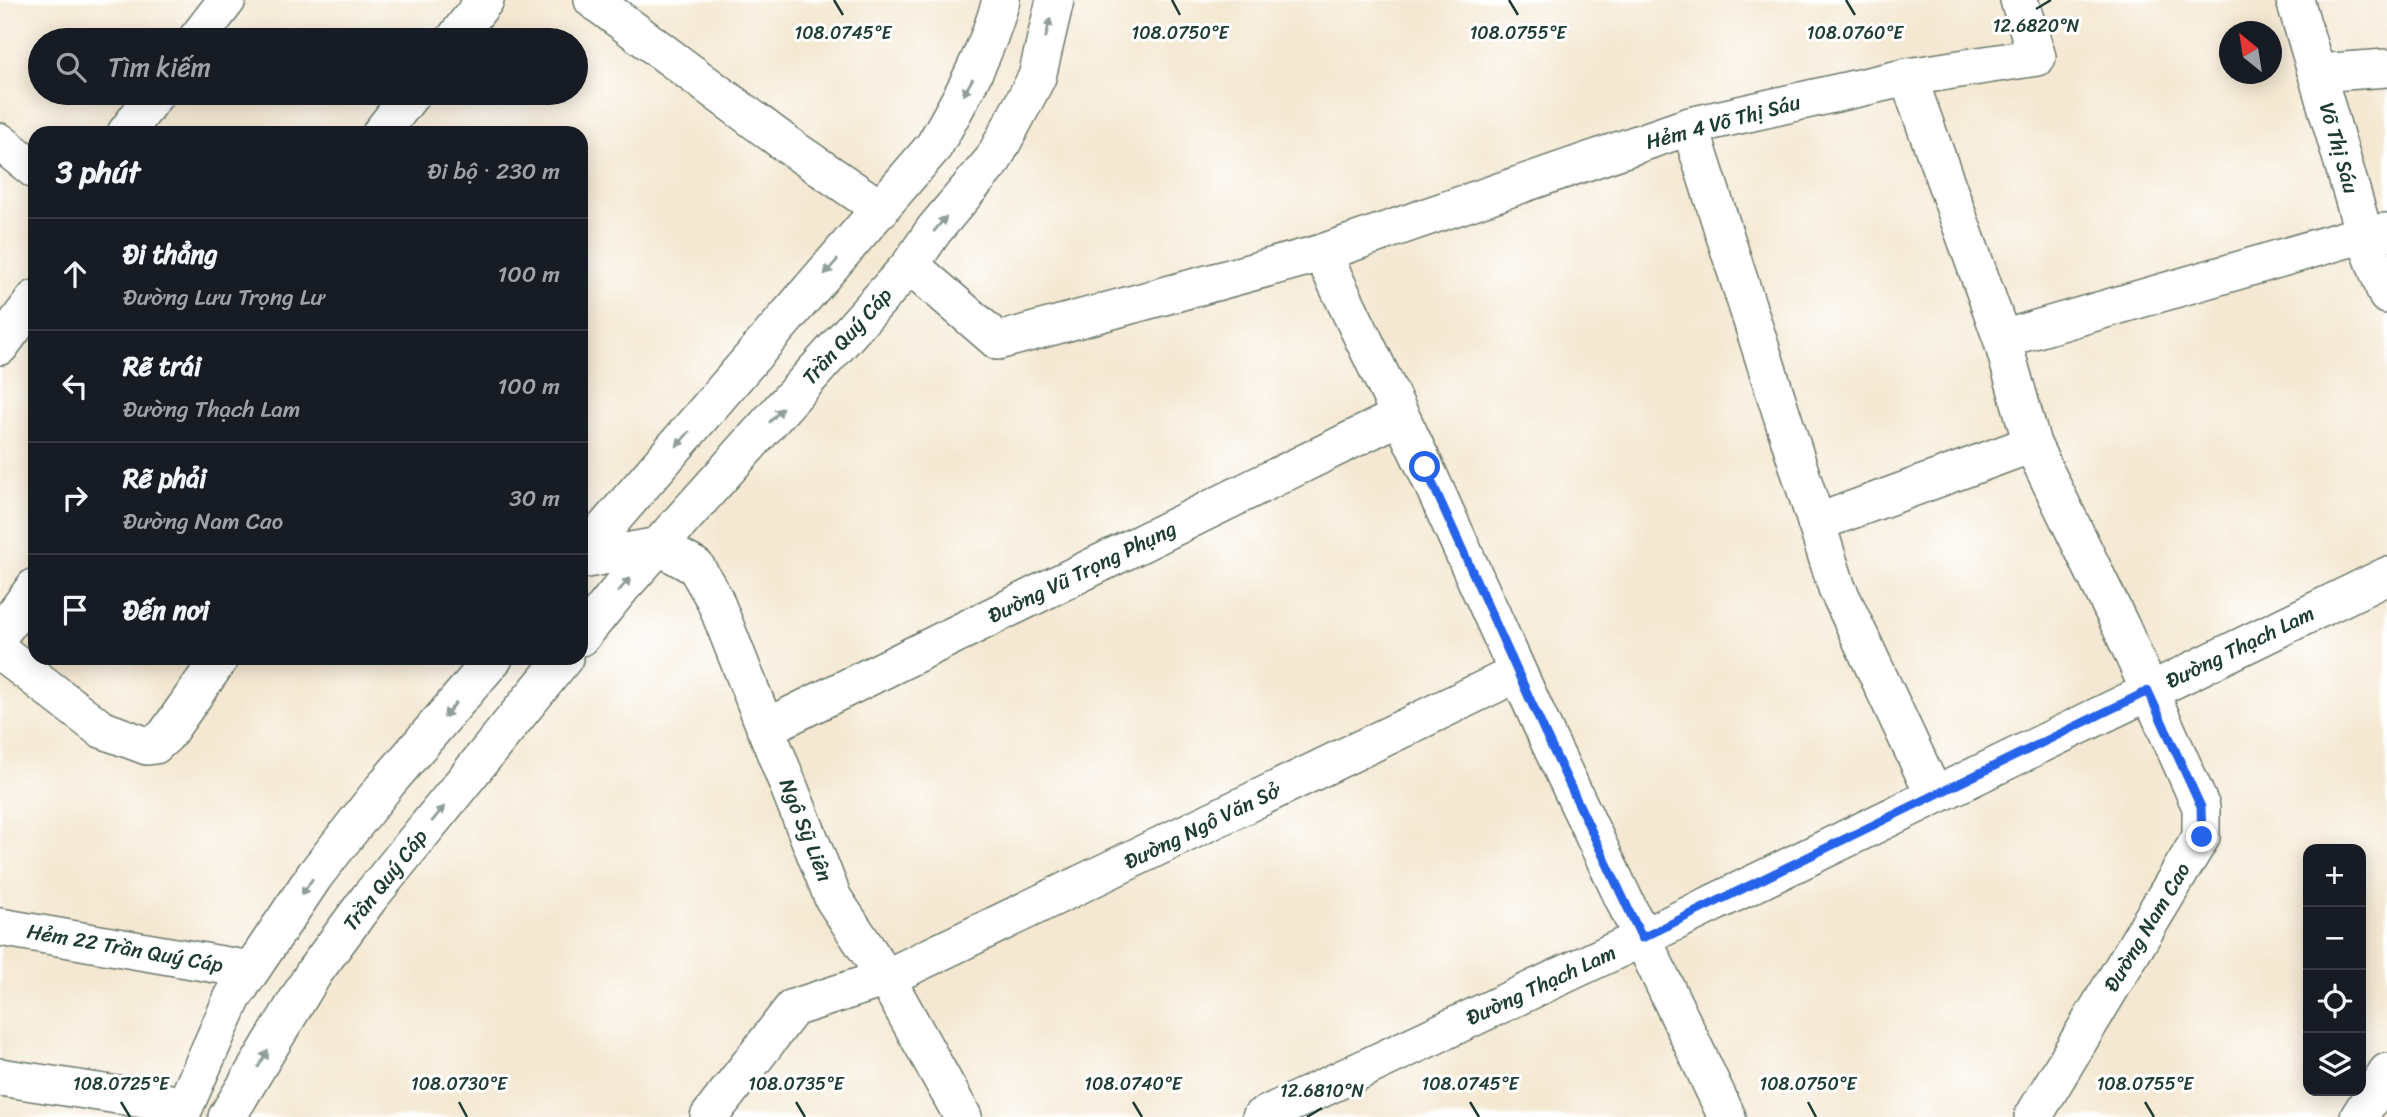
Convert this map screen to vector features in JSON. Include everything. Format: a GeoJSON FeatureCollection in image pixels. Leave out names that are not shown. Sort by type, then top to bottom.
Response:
{"type":"FeatureCollection","features":[{"type":"Feature","properties":{"kind":"street"},"geometry":{"type":"LineString","coordinates":[[205,28],[227,0]]}},
{"type":"Feature","properties":{"kind":"street"},"geometry":{"type":"LineString","coordinates":[[463,28],[485,0]]}},
{"type":"Feature","properties":{"kind":"street"},"geometry":{"type":"LineString","coordinates":[[593,0],[793,149],[881,209]]}},
{"type":"Feature","properties":{"kind":"street"},"geometry":{"type":"LineString","coordinates":[[588,550],[934,146],[973,79],[1001,0]]}},
{"type":"Feature","properties":{"kind":"street","name":"Trần Quý Cáp"},"geometry":{"type":"LineString","coordinates":[[588,629],[910,265],[934,230],[993,160],[1037,77],[1055,0]]}},
{"type":"Feature","properties":{"kind":"street","name":"Hẻm 4 Võ Thị Sáu"},"geometry":{"type":"LineString","coordinates":[[910,265],[998,341],[1322,253],[1690,125],[1908,77],[2037,57],[2019,0]]}},
{"type":"Feature","properties":{"kind":"street","name":"Võ Thị Sáu"},"geometry":{"type":"LineString","coordinates":[[2295,0],[2317,74],[2376,233],[2387,295]]}},
{"type":"Feature","properties":{"kind":"street"},"geometry":{"type":"LineString","coordinates":[[2317,74],[2387,68]]}},
{"type":"Feature","properties":{"kind":"street","name":"Đường Nam Cao"},"geometry":{"type":"LineString","coordinates":[[1908,77],[2002,339],[2032,444],[2121,627],[2201,807],[2202,837],[2033,1117]]}},
{"type":"Feature","properties":{"kind":"street"},"geometry":{"type":"LineString","coordinates":[[131,126],[147,105]]}},
{"type":"Feature","properties":{"kind":"street"},"geometry":{"type":"LineString","coordinates":[[386,126],[403,105]]}},
{"type":"Feature","properties":{"kind":"street"},"geometry":{"type":"LineString","coordinates":[[1690,125],[1836,589],[1934,795]]}},
{"type":"Feature","properties":{"kind":"street"},"geometry":{"type":"LineString","coordinates":[[0,142],[28,164]]}},
{"type":"Feature","properties":{"kind":"street"},"geometry":{"type":"LineString","coordinates":[[2002,339],[2376,233]]}},
{"type":"Feature","properties":{"kind":"street"},"geometry":{"type":"LineString","coordinates":[[1322,253],[1425,467],[1518,674],[1727,1117]]}},
{"type":"Feature","properties":{"kind":"street"},"geometry":{"type":"LineString","coordinates":[[0,346],[28,308]]}},
{"type":"Feature","properties":{"kind":"street","name":"Đường Vũ Trọng Phụng"},"geometry":{"type":"LineString","coordinates":[[765,728],[1400,416]]}},
{"type":"Feature","properties":{"kind":"street"},"geometry":{"type":"LineString","coordinates":[[1816,523],[2032,444]]}},
{"type":"Feature","properties":{"kind":"street"},"geometry":{"type":"LineString","coordinates":[[588,557],[659,546]]}},
{"type":"Feature","properties":{"kind":"street","name":"Ngô Sỹ Liên"},"geometry":{"type":"LineString","coordinates":[[659,546],[696,567],[714,598],[833,898],[886,978],[963,1117]]}},
{"type":"Feature","properties":{"kind":"street","name":"Đường Thạch Lam"},"geometry":{"type":"LineString","coordinates":[[1261,1117],[1642,938],[2387,576]]}},
{"type":"Feature","properties":{"kind":"street"},"geometry":{"type":"LineString","coordinates":[[0,634],[28,596]]}},
{"type":"Feature","properties":{"kind":"street"},"geometry":{"type":"LineString","coordinates":[[0,651],[102,729],[147,747],[155,745],[166,735],[215,665]]}},
{"type":"Feature","properties":{"kind":"street"},"geometry":{"type":"LineString","coordinates":[[0,1077],[182,1111],[233,997],[323,865],[388,782],[488,665]]}},
{"type":"Feature","properties":{"kind":"street","name":"Trần Quý Cáp"},"geometry":{"type":"LineString","coordinates":[[227,1117],[315,971],[369,898],[558,665]]}},
{"type":"Feature","properties":{"kind":"street","name":"Đường Ngô Văn Sở"},"geometry":{"type":"LineString","coordinates":[[709,1117],[793,1008],[886,978],[1518,674]]}},
{"type":"Feature","properties":{"kind":"street","name":"Hẻm 22 Trần Quý Cáp"},"geometry":{"type":"LineString","coordinates":[[0,927],[251,970]]}},
{"type":"Feature","properties":{"kind":"street"},"geometry":{"type":"LineString","coordinates":[[2359,1117],[2387,1072]]}},
{"type":"Feature","properties":{"kind":"route"},"geometry":{"type":"LineString","coordinates":[[1425,467],[1547,737],[1642,938],[2148,691],[2201,807],[2202,837]]}}]}
